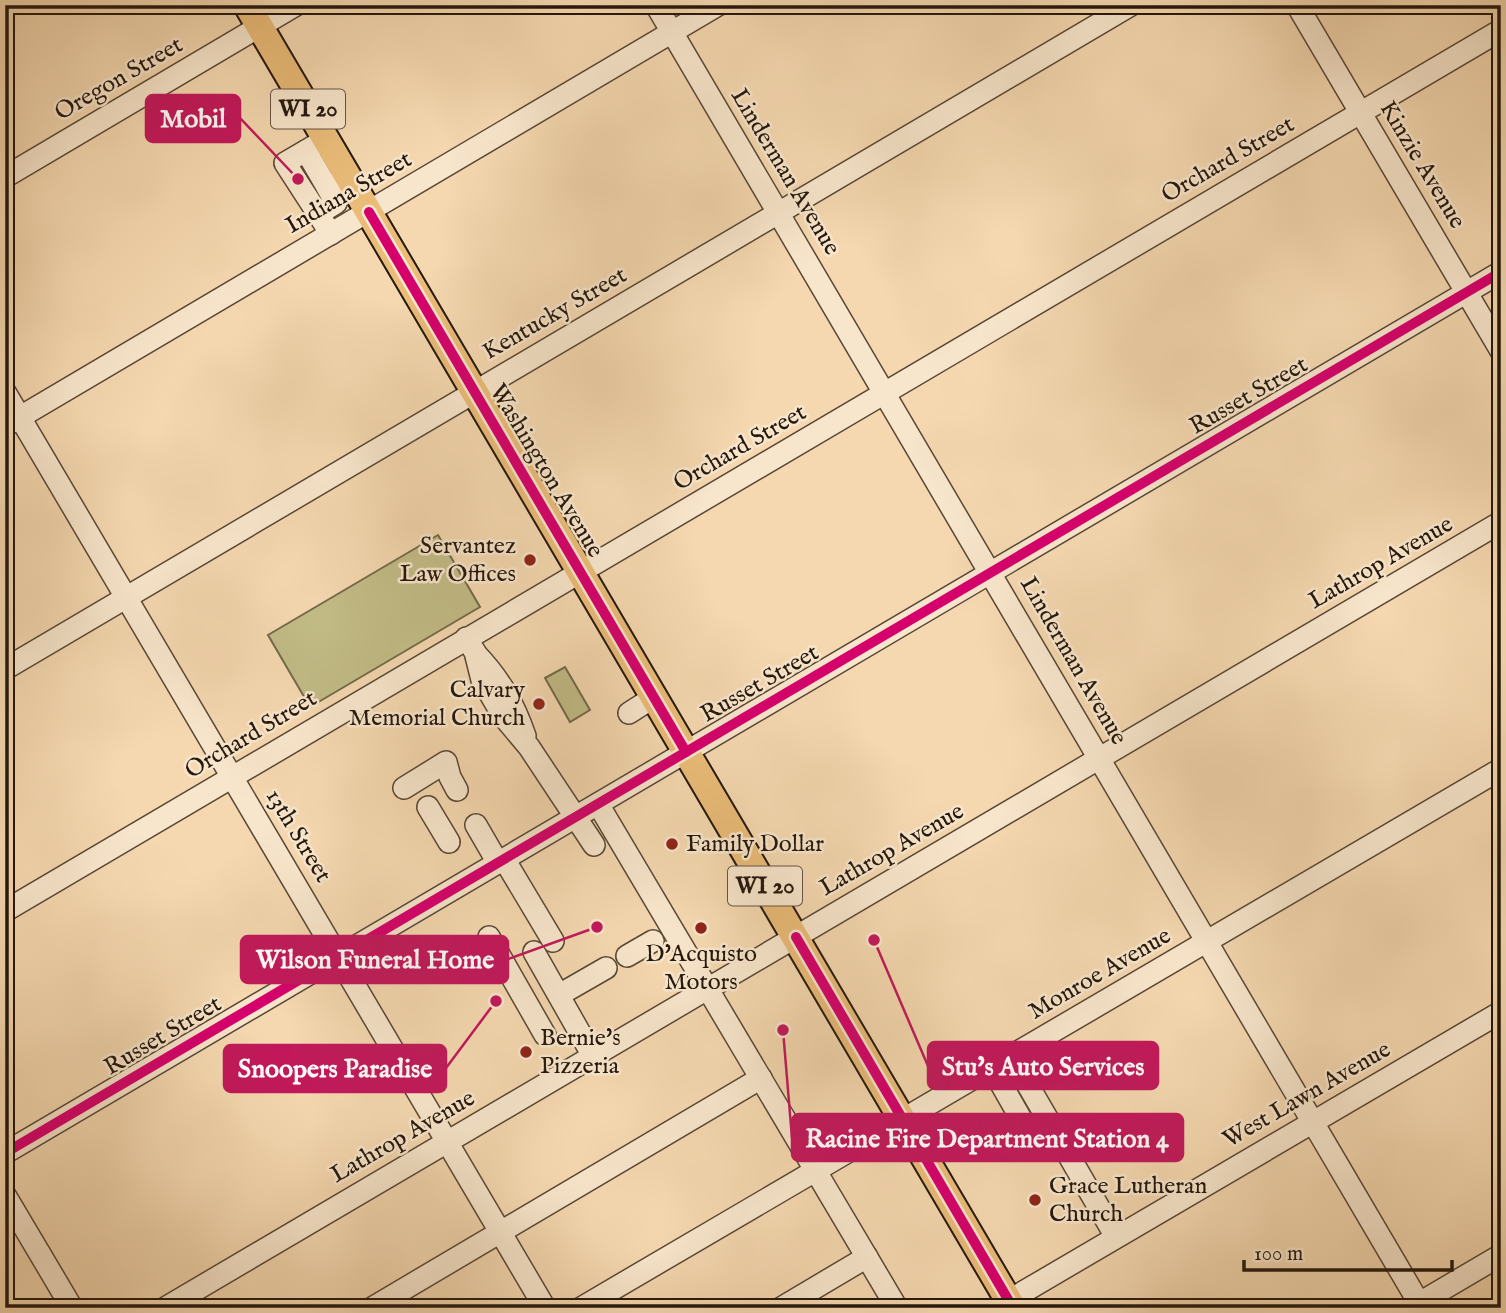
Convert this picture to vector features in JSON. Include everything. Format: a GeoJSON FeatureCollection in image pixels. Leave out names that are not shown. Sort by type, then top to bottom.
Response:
{"type":"FeatureCollection","features":[{"type":"Feature","properties":{"kind":"main road","name":"Washington Avenue"},"geometry":{"type":"LineString","coordinates":[[253,16],[337,182],[369,212],[796,937],[1006,1305]]}},
{"type":"Feature","properties":{"kind":"street","name":"Oregon Street"},"geometry":{"type":"LineString","coordinates":[[5,177],[253,16],[296,5]]}},
{"type":"Feature","properties":{"kind":"street","name":"Linderman Avenue"},"geometry":{"type":"LineString","coordinates":[[656,5],[1313,1122],[1417,1306]]}},
{"type":"Feature","properties":{"kind":"street","name":"Indiana Street"},"geometry":{"type":"LineString","coordinates":[[13,422],[718,5]]}},
{"type":"Feature","properties":{"kind":"street","name":"Kentucky Street"},"geometry":{"type":"LineString","coordinates":[[5,668],[1131,5]]}},
{"type":"Feature","properties":{"kind":"street","name":"Kinzie Avenue"},"geometry":{"type":"LineString","coordinates":[[1297,5],[1501,351]]}},
{"type":"Feature","properties":{"kind":"street","name":"Orchard Street"},"geometry":{"type":"LineString","coordinates":[[5,911],[232,777],[470,645],[580,572],[1501,30]]}},
{"type":"Feature","properties":{"kind":"street"},"geometry":{"type":"LineString","coordinates":[[316,145],[285,163],[331,234]]}},
{"type":"Feature","properties":{"kind":"street"},"geometry":{"type":"LineString","coordinates":[[318,214],[336,203],[337,182]]}},
{"type":"Feature","properties":{"kind":"street","name":"Russet Street"},"geometry":{"type":"LineString","coordinates":[[5,1153],[1501,272]]}},
{"type":"Feature","properties":{"kind":"street","name":"13th Street"},"geometry":{"type":"LineString","coordinates":[[5,391],[13,422],[127,597],[545,1308]]}},
{"type":"Feature","properties":{"kind":"street","name":"Lathrop Avenue"},"geometry":{"type":"LineString","coordinates":[[165,1308],[192,1301],[448,1142],[1501,522]]}},
{"type":"Feature","properties":{"kind":"street"},"geometry":{"type":"LineString","coordinates":[[470,645],[482,680],[503,716],[529,747],[594,845]]}},
{"type":"Feature","properties":{"kind":"street"},"geometry":{"type":"LineString","coordinates":[[629,713],[654,697]]}},
{"type":"Feature","properties":{"kind":"street"},"geometry":{"type":"LineString","coordinates":[[404,788],[446,762],[457,790]]}},
{"type":"Feature","properties":{"kind":"street","name":"Monroe Avenue"},"geometry":{"type":"LineString","coordinates":[[581,1308],[1501,769]]}},
{"type":"Feature","properties":{"kind":"street"},"geometry":{"type":"LineString","coordinates":[[598,804],[897,1308]]}},
{"type":"Feature","properties":{"kind":"street"},"geometry":{"type":"LineString","coordinates":[[428,807],[449,842]]}},
{"type":"Feature","properties":{"kind":"street"},"geometry":{"type":"LineString","coordinates":[[476,825],[501,861],[544,946],[559,995],[593,1056]]}},
{"type":"Feature","properties":{"kind":"street"},"geometry":{"type":"LineString","coordinates":[[489,937],[545,1035]]}},
{"type":"Feature","properties":{"kind":"street"},"geometry":{"type":"LineString","coordinates":[[627,956],[653,941]]}},
{"type":"Feature","properties":{"kind":"street"},"geometry":{"type":"LineString","coordinates":[[559,995],[606,968]]}},
{"type":"Feature","properties":{"kind":"street","name":"West Lawn Avenue"},"geometry":{"type":"LineString","coordinates":[[1006,1305],[1116,1237],[1501,1012]]}},
{"type":"Feature","properties":{"kind":"street"},"geometry":{"type":"LineString","coordinates":[[1011,1056],[1116,1237]]}},
{"type":"Feature","properties":{"kind":"street"},"geometry":{"type":"LineString","coordinates":[[992,1068],[1037,1147]]}},
{"type":"Feature","properties":{"kind":"street"},"geometry":{"type":"LineString","coordinates":[[372,1308],[761,1077]]}},
{"type":"Feature","properties":{"kind":"street"},"geometry":{"type":"LineString","coordinates":[[5,1195],[72,1308]]}},
{"type":"Feature","properties":{"kind":"street"},"geometry":{"type":"LineString","coordinates":[[1417,1306],[1501,1255]]}},
{"type":"Feature","properties":{"kind":"street"},"geometry":{"type":"LineString","coordinates":[[781,1308],[867,1257]]}},
{"type":"Feature","properties":{"kind":"shaded area"},"geometry":{"type":"Polygon","coordinates":[[[438,535],[480,607],[310,707],[268,635],[438,535]]]}},
{"type":"Feature","properties":{"kind":"shaded area"},"geometry":{"type":"Polygon","coordinates":[[[565,667],[590,710],[570,722],[545,678],[565,667]]]}},
{"type":"Feature","properties":{"kind":"cycle path"},"geometry":{"type":"LineString","coordinates":[[369,212],[686,752]]}},
{"type":"Feature","properties":{"kind":"cycle path"},"geometry":{"type":"LineString","coordinates":[[5,1153],[1501,272]]}},
{"type":"Feature","properties":{"kind":"cycle path"},"geometry":{"type":"LineString","coordinates":[[796,937],[1013,1308]]}},
{"type":"Feature","properties":{"kind":"place","name":"Mobil"},"geometry":{"type":"Point","coordinates":[298,179]}},
{"type":"Feature","properties":{"kind":"place","name":"Servantez Law Offices"},"geometry":{"type":"Point","coordinates":[530,560]}},
{"type":"Feature","properties":{"kind":"place","name":"Calvary Memorial Church"},"geometry":{"type":"Point","coordinates":[539,704]}},
{"type":"Feature","properties":{"kind":"place","name":"Family Dollar"},"geometry":{"type":"Point","coordinates":[672,844]}},
{"type":"Feature","properties":{"kind":"place","name":"Wilson Funeral Home"},"geometry":{"type":"Point","coordinates":[597,927]}},
{"type":"Feature","properties":{"kind":"place","name":"D'Acquisto Motors"},"geometry":{"type":"Point","coordinates":[701,928]}},
{"type":"Feature","properties":{"kind":"place","name":"Stu's Auto Services"},"geometry":{"type":"Point","coordinates":[874,940]}},
{"type":"Feature","properties":{"kind":"place","name":"Snoopers Paradise"},"geometry":{"type":"Point","coordinates":[496,1001]}},
{"type":"Feature","properties":{"kind":"place","name":"Racine Fire Department Station 4"},"geometry":{"type":"Point","coordinates":[783,1030]}},
{"type":"Feature","properties":{"kind":"place","name":"Bernie's Pizzeria"},"geometry":{"type":"Point","coordinates":[526,1052]}},
{"type":"Feature","properties":{"kind":"place","name":"Grace Lutheran Church"},"geometry":{"type":"Point","coordinates":[1035,1200]}}]}
